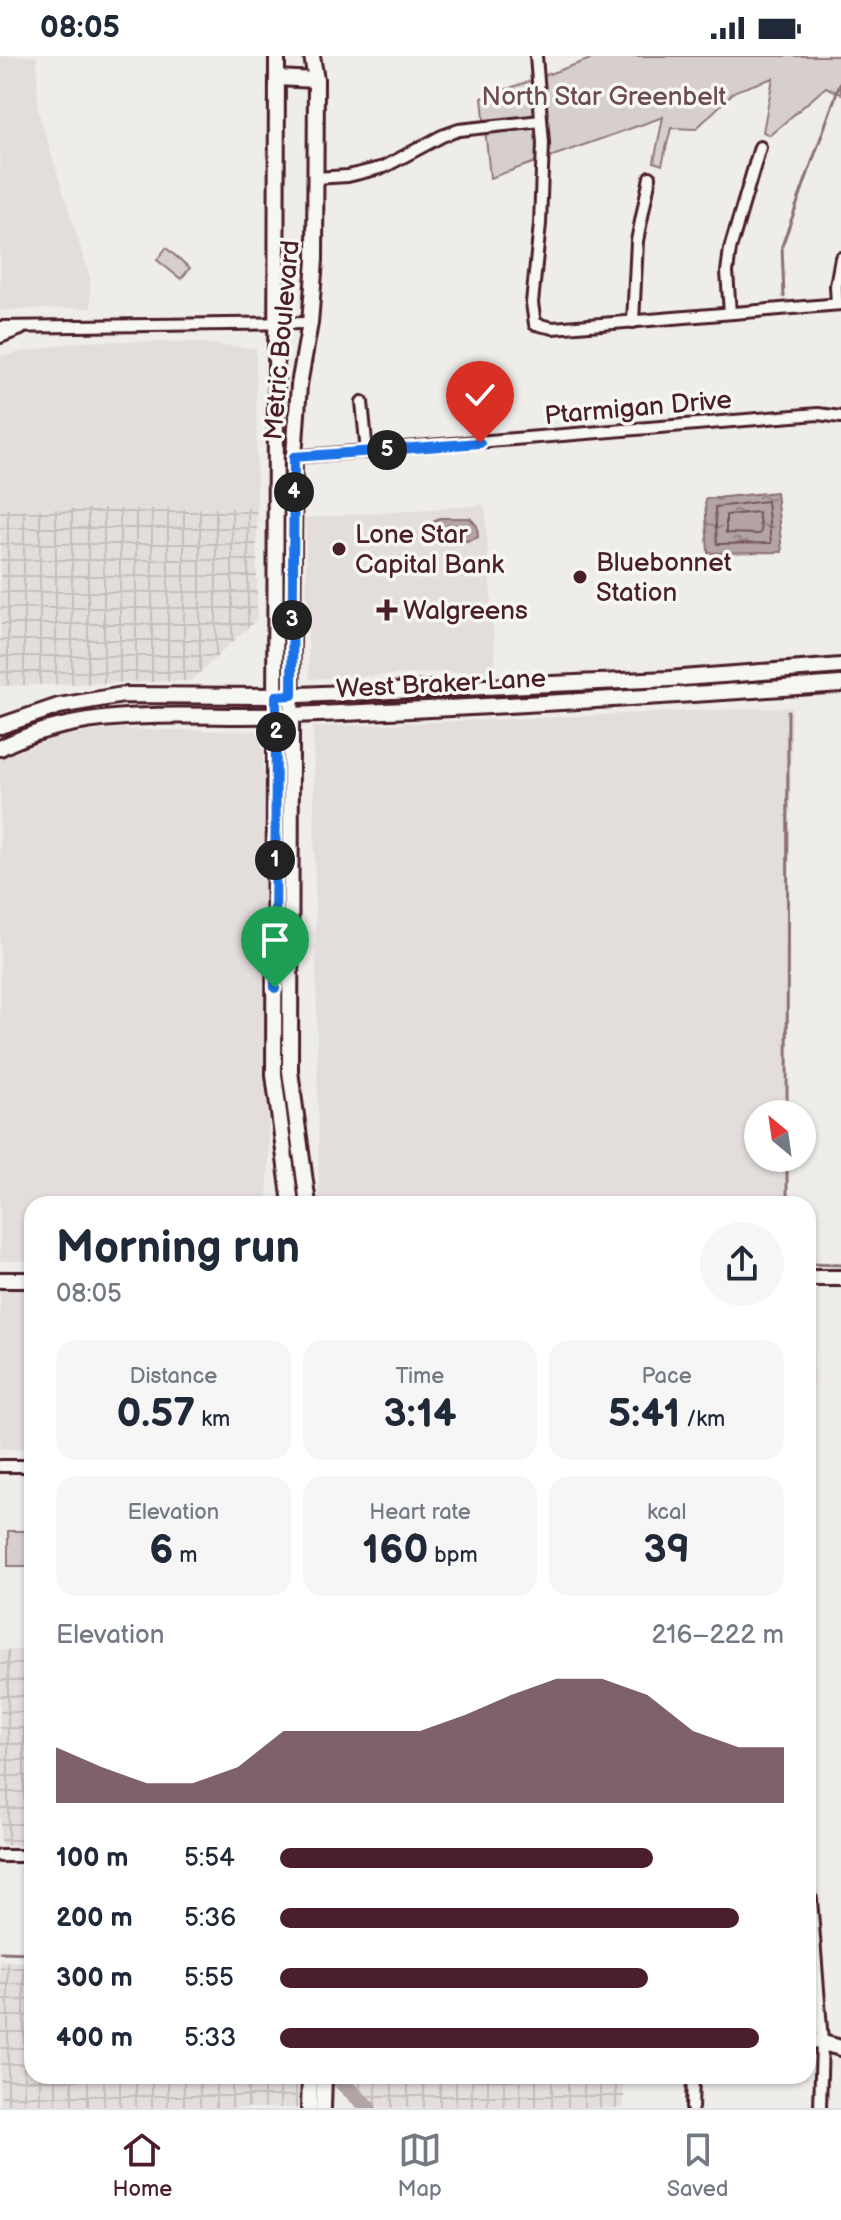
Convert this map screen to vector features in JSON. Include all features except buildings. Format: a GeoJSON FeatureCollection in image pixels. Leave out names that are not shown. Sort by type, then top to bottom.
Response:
{"type":"FeatureCollection","features":[{"type":"Feature","properties":{"kind":"main road","name":"Metric Boulevard"},"geometry":{"type":"LineString","coordinates":[[277,56],[276,715],[283,988],[290,1071],[307,1196]]}},
{"type":"Feature","properties":{"kind":"main road","name":"Metric Boulevard"},"geometry":{"type":"LineString","coordinates":[[290,1196],[275,1091],[283,988],[292,715],[294,457],[299,385],[310,323],[315,260],[316,80],[312,56]]}},
{"type":"Feature","properties":{"kind":"main road"},"geometry":{"type":"LineString","coordinates":[[277,78],[316,80]]}},
{"type":"Feature","properties":{"kind":"main road","name":"West Braker Lane"},"geometry":{"type":"LineString","coordinates":[[0,726],[59,706],[123,695],[276,696],[669,679],[841,666]]}},
{"type":"Feature","properties":{"kind":"main road"},"geometry":{"type":"LineString","coordinates":[[668,696],[669,679]]}},
{"type":"Feature","properties":{"kind":"main road","name":"West Braker Lane"},"geometry":{"type":"LineString","coordinates":[[0,748],[37,733],[93,720],[292,715],[841,684]]}},
{"type":"Feature","properties":{"kind":"main road"},"geometry":{"type":"LineString","coordinates":[[475,706],[478,687]]}},
{"type":"Feature","properties":{"kind":"main road"},"geometry":{"type":"LineString","coordinates":[[816,1278],[841,1278]]}},
{"type":"Feature","properties":{"kind":"main road"},"geometry":{"type":"LineString","coordinates":[[0,1280],[24,1280]]}},
{"type":"Feature","properties":{"kind":"main road"},"geometry":{"type":"LineString","coordinates":[[816,2041],[841,2048]]}},
{"type":"Feature","properties":{"kind":"main road"},"geometry":{"type":"LineString","coordinates":[[309,2108],[310,2084]]}},
{"type":"Feature","properties":{"kind":"main road"},"geometry":{"type":"LineString","coordinates":[[323,2108],[324,2084]]}},
{"type":"Feature","properties":{"kind":"street"},"geometry":{"type":"LineString","coordinates":[[536,56],[541,121],[540,224],[532,303],[535,324],[553,328],[839,304],[836,286],[841,258]]}},
{"type":"Feature","properties":{"kind":"street"},"geometry":{"type":"LineString","coordinates":[[315,178],[348,176],[384,167],[459,130],[541,121]]}},
{"type":"Feature","properties":{"kind":"street"},"geometry":{"type":"LineString","coordinates":[[730,313],[727,272],[730,249],[760,147]]}},
{"type":"Feature","properties":{"kind":"street"},"geometry":{"type":"LineString","coordinates":[[633,322],[637,241],[650,177]]}},
{"type":"Feature","properties":{"kind":"street"},"geometry":{"type":"LineString","coordinates":[[0,327],[310,323]]}},
{"type":"Feature","properties":{"kind":"street"},"geometry":{"type":"LineString","coordinates":[[0,337],[30,325]]}},
{"type":"Feature","properties":{"kind":"street"},"geometry":{"type":"LineString","coordinates":[[362,402],[367,452]]}},
{"type":"Feature","properties":{"kind":"street","name":"Ptarmigan Drive"},"geometry":{"type":"LineString","coordinates":[[294,457],[818,414],[841,417]]}},
{"type":"Feature","properties":{"kind":"street"},"geometry":{"type":"LineString","coordinates":[[0,1466],[24,1466]]}},
{"type":"Feature","properties":{"kind":"street"},"geometry":{"type":"LineString","coordinates":[[0,1856],[24,1856]]}},
{"type":"Feature","properties":{"kind":"street"},"geometry":{"type":"LineString","coordinates":[[816,2054],[820,2108]]}},
{"type":"Feature","properties":{"kind":"street"},"geometry":{"type":"LineString","coordinates":[[692,2108],[693,2084]]}},
{"type":"Feature","properties":{"kind":"shaded area"},"geometry":{"type":"Polygon","coordinates":[[[0,56],[37,56],[38,111],[90,278],[91,308],[0,310],[0,56]]]}},
{"type":"Feature","properties":{"kind":"shaded area"},"geometry":{"type":"Polygon","coordinates":[[[84,341],[188,342],[256,348],[257,508],[0,509],[0,356],[84,341]]]}},
{"type":"Feature","properties":{"kind":"shaded area"},"geometry":{"type":"Polygon","coordinates":[[[485,505],[496,670],[309,679],[305,518],[485,505]]]}},
{"type":"Feature","properties":{"kind":"shaded area"},"geometry":{"type":"Polygon","coordinates":[[[257,508],[257,619],[191,681],[0,686],[0,509],[257,508]]]}},
{"type":"Feature","properties":{"kind":"shaded area"},"geometry":{"type":"Polygon","coordinates":[[[792,707],[786,1100],[744,1100],[744,1172],[786,1172],[785,1196],[319,1196],[313,727],[792,707]]]}},
{"type":"Feature","properties":{"kind":"shaded area"},"geometry":{"type":"Polygon","coordinates":[[[113,729],[256,731],[263,742],[267,1196],[24,1196],[24,1261],[0,1261],[0,758],[57,737],[113,729]]]}},
{"type":"Feature","properties":{"kind":"shaded area"},"geometry":{"type":"Polygon","coordinates":[[[0,1289],[24,1289],[24,1449],[0,1449],[0,1289]]]}},
{"type":"Feature","properties":{"kind":"shaded area"},"geometry":{"type":"Polygon","coordinates":[[[0,1650],[24,1650],[24,1846],[0,1845],[0,1650]]]}},
{"type":"Feature","properties":{"kind":"shaded area"},"geometry":{"type":"Polygon","coordinates":[[[0,1961],[24,1962],[24,2084],[298,2084],[298,2108],[0,2108],[0,1961]]]}},
{"type":"Feature","properties":{"kind":"shaded area"},"geometry":{"type":"Polygon","coordinates":[[[354,2084],[624,2084],[624,2108],[381,2108],[354,2084]]]}},
{"type":"Feature","properties":{"kind":"green space","name":"North Star Greenbelt"},"geometry":{"type":"Polygon","coordinates":[[[599,56],[841,56],[841,94],[826,87],[770,135],[763,132],[773,78],[735,91],[696,129],[671,128],[662,165],[654,162],[663,117],[490,178],[482,98],[599,56]]]}},
{"type":"Feature","properties":{"kind":"green space"},"geometry":{"type":"Polygon","coordinates":[[[166,248],[190,268],[181,279],[157,260],[166,248]]]}},
{"type":"Feature","properties":{"kind":"green space"},"geometry":{"type":"Polygon","coordinates":[[[8,1531],[24,1531],[24,1566],[8,1566],[8,1531]]]}},
{"type":"Feature","properties":{"kind":"water"},"geometry":{"type":"Polygon","coordinates":[[[776,492],[782,552],[708,553],[705,499],[776,492]]]}},
{"type":"Feature","properties":{"kind":"water"},"geometry":{"type":"Polygon","coordinates":[[[439,518],[470,518],[477,526],[478,537],[455,542],[437,539],[432,536],[432,523],[439,518]]]}},
{"type":"Feature","properties":{"kind":"waterway"},"geometry":{"type":"LineString","coordinates":[[784,297],[782,246],[841,81]]}},
{"type":"Feature","properties":{"kind":"waterway"},"geometry":{"type":"LineString","coordinates":[[787,1100],[788,711]]}},
{"type":"Feature","properties":{"kind":"waterway"},"geometry":{"type":"LineString","coordinates":[[787,1172],[787,1196]]}},
{"type":"Feature","properties":{"kind":"waterway"},"geometry":{"type":"LineString","coordinates":[[816,1264],[841,1265]]}},
{"type":"Feature","properties":{"kind":"waterway"},"geometry":{"type":"LineString","coordinates":[[0,1952],[24,1953]]}},
{"type":"Feature","properties":{"kind":"waterway"},"geometry":{"type":"LineString","coordinates":[[343,2084],[369,2108]]}},
{"type":"Feature","properties":{"kind":"place","name":"Lone Star Capital Bank"},"geometry":{"type":"Point","coordinates":[339,549]}},
{"type":"Feature","properties":{"kind":"place","name":"Bluebonnet Station"},"geometry":{"type":"Point","coordinates":[580,577]}},
{"type":"Feature","properties":{"kind":"place","name":"Walgreens"},"geometry":{"type":"Point","coordinates":[387,610]}},
{"type":"Feature","properties":{"kind":"route"},"geometry":{"type":"LineString","coordinates":[[275,988],[276,696],[292,695],[294,457],[480,443]]}}]}
